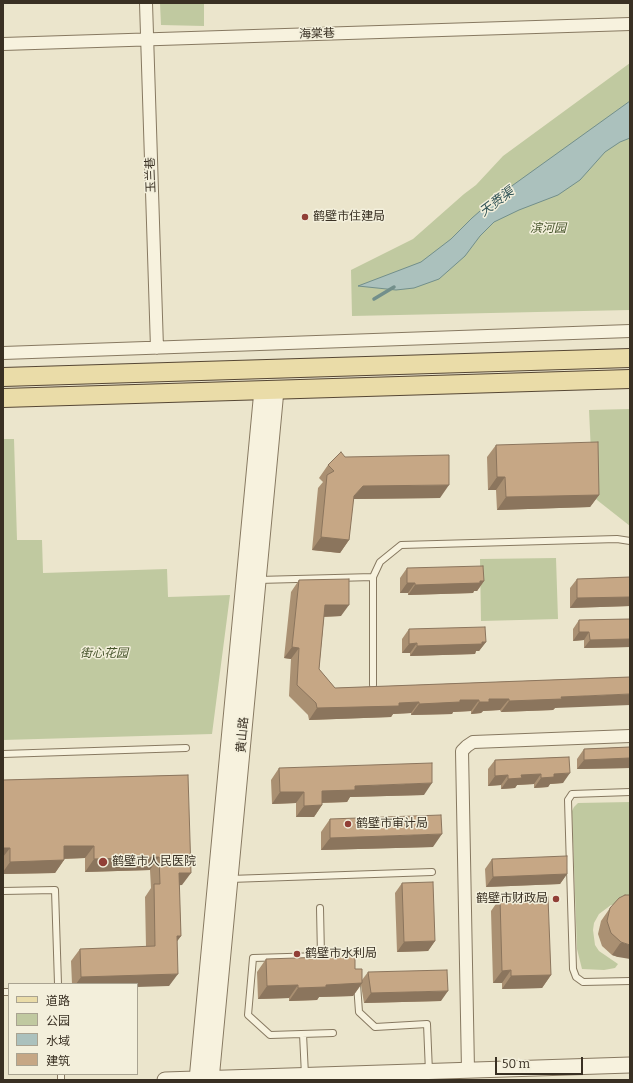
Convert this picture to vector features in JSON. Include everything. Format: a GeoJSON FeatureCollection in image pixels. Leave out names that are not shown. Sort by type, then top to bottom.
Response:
{"type":"FeatureCollection","features":[{"type":"Feature","properties":{"kind":"main road"},"geometry":{"type":"LineString","coordinates":[[3,378],[630,358]]}},
{"type":"Feature","properties":{"kind":"main road"},"geometry":{"type":"LineString","coordinates":[[3,398],[630,378]]}},
{"type":"Feature","properties":{"kind":"street","name":"玉兰巷"},"geometry":{"type":"LineString","coordinates":[[146,3],[157,348]]}},
{"type":"Feature","properties":{"kind":"street","name":"海棠巷"},"geometry":{"type":"LineString","coordinates":[[3,44],[630,24]]}},
{"type":"Feature","properties":{"kind":"street"},"geometry":{"type":"LineString","coordinates":[[3,353],[630,331]]}},
{"type":"Feature","properties":{"kind":"street","name":"黄山路"},"geometry":{"type":"LineString","coordinates":[[204,1079],[230,879],[258,580],[269,390]]}},
{"type":"Feature","properties":{"kind":"street","name":"黄山路"},"geometry":{"type":"LineString","coordinates":[[204,1079],[269,390]]}},
{"type":"Feature","properties":{"kind":"street"},"geometry":{"type":"LineString","coordinates":[[468,1070],[462,751],[473,742],[630,736]]}},
{"type":"Feature","properties":{"kind":"street"},"geometry":{"type":"LineString","coordinates":[[165,1080],[630,1065]]}},
{"type":"Feature","properties":{"kind":"lane"},"geometry":{"type":"LineString","coordinates":[[373,685],[372,577],[380,562],[401,545],[617,539],[630,541]]}},
{"type":"Feature","properties":{"kind":"lane"},"geometry":{"type":"LineString","coordinates":[[258,580],[372,577]]}},
{"type":"Feature","properties":{"kind":"lane"},"geometry":{"type":"LineString","coordinates":[[3,754],[186,748]]}},
{"type":"Feature","properties":{"kind":"lane"},"geometry":{"type":"LineString","coordinates":[[630,792],[572,794],[568,800],[573,969],[576,977],[583,982],[630,981]]}},
{"type":"Feature","properties":{"kind":"lane"},"geometry":{"type":"LineString","coordinates":[[230,879],[432,872]]}},
{"type":"Feature","properties":{"kind":"lane"},"geometry":{"type":"LineString","coordinates":[[3,892],[55,890],[58,983]]}},
{"type":"Feature","properties":{"kind":"lane"},"geometry":{"type":"LineString","coordinates":[[320,908],[321,956],[253,958],[248,1015],[270,1035],[333,1033]]}},
{"type":"Feature","properties":{"kind":"lane"},"geometry":{"type":"LineString","coordinates":[[357,984],[359,1012],[375,1027],[427,1024],[429,1072]]}},
{"type":"Feature","properties":{"kind":"lane"},"geometry":{"type":"LineString","coordinates":[[303,1034],[305,1076]]}},
{"type":"Feature","properties":{"kind":"green space"},"geometry":{"type":"Polygon","coordinates":[[[160,3],[204,3],[204,26],[161,25],[160,3]]]}},
{"type":"Feature","properties":{"kind":"green space","name":"滨河园"},"geometry":{"type":"Polygon","coordinates":[[[630,63],[630,310],[352,316],[351,270],[413,239],[476,185],[503,156],[630,63]]]}},
{"type":"Feature","properties":{"kind":"green space"},"geometry":{"type":"Polygon","coordinates":[[[630,409],[630,526],[597,500],[593,495],[589,410],[630,409]]]}},
{"type":"Feature","properties":{"kind":"green space","name":"街心花园"},"geometry":{"type":"Polygon","coordinates":[[[3,439],[14,439],[17,540],[42,540],[43,573],[167,569],[168,597],[230,595],[212,734],[3,740],[3,439]]]}},
{"type":"Feature","properties":{"kind":"green space"},"geometry":{"type":"Polygon","coordinates":[[[556,558],[558,619],[481,621],[480,559],[556,558]]]}},
{"type":"Feature","properties":{"kind":"green space"},"geometry":{"type":"Polygon","coordinates":[[[630,802],[630,904],[611,905],[599,914],[594,923],[593,930],[595,945],[599,951],[618,964],[615,968],[604,970],[582,969],[577,949],[572,811],[578,803],[630,802]]]}},
{"type":"Feature","properties":{"kind":"water"},"geometry":{"type":"Polygon","coordinates":[[[630,101],[630,138],[620,142],[605,152],[580,180],[558,195],[519,210],[494,222],[480,236],[465,256],[439,279],[414,288],[396,290],[358,286],[421,262],[451,239],[495,198],[630,101]]]}},
{"type":"Feature","properties":{"kind":"building"},"geometry":{"type":"Polygon","coordinates":[[[598,442],[599,495],[506,497],[505,477],[497,477],[496,445],[598,442]]]}},
{"type":"Feature","properties":{"kind":"building"},"geometry":{"type":"Polygon","coordinates":[[[341,452],[345,457],[449,455],[449,485],[363,486],[354,496],[349,540],[321,537],[327,475],[334,471],[328,465],[341,452]]]}},
{"type":"Feature","properties":{"kind":"building"},"geometry":{"type":"Polygon","coordinates":[[[483,566],[484,581],[480,581],[480,583],[415,585],[415,583],[407,583],[407,568],[483,566]]]}},
{"type":"Feature","properties":{"kind":"building"},"geometry":{"type":"Polygon","coordinates":[[[630,577],[630,597],[577,598],[577,579],[630,577]]]}},
{"type":"Feature","properties":{"kind":"building"},"geometry":{"type":"Polygon","coordinates":[[[349,579],[349,605],[325,605],[319,669],[335,688],[630,677],[630,694],[561,697],[562,699],[509,701],[509,699],[489,699],[489,702],[479,702],[479,700],[460,700],[460,702],[419,704],[419,702],[399,703],[399,706],[317,708],[316,703],[297,685],[299,648],[292,647],[299,580],[349,579]]]}},
{"type":"Feature","properties":{"kind":"building"},"geometry":{"type":"Polygon","coordinates":[[[630,619],[630,639],[590,640],[589,632],[579,632],[579,620],[630,619]]]}},
{"type":"Feature","properties":{"kind":"building"},"geometry":{"type":"Polygon","coordinates":[[[485,627],[486,642],[482,642],[482,644],[417,646],[417,643],[409,644],[409,629],[485,627]]]}},
{"type":"Feature","properties":{"kind":"building"},"geometry":{"type":"Polygon","coordinates":[[[630,747],[630,758],[584,760],[584,749],[630,747]]]}},
{"type":"Feature","properties":{"kind":"building"},"geometry":{"type":"Polygon","coordinates":[[[569,757],[570,773],[554,774],[554,777],[541,778],[541,774],[521,775],[522,778],[508,779],[508,775],[495,776],[495,760],[569,757]]]}},
{"type":"Feature","properties":{"kind":"building"},"geometry":{"type":"Polygon","coordinates":[[[432,763],[432,783],[355,786],[355,790],[322,791],[322,805],[304,806],[304,792],[280,792],[279,768],[432,763]]]}},
{"type":"Feature","properties":{"kind":"building"},"geometry":{"type":"Polygon","coordinates":[[[188,775],[191,873],[179,873],[181,936],[177,936],[178,974],[81,977],[80,949],[155,946],[154,884],[160,884],[159,857],[94,859],[94,846],[64,846],[64,860],[10,862],[10,848],[3,848],[3,780],[188,775]]]}},
{"type":"Feature","properties":{"kind":"building"},"geometry":{"type":"Polygon","coordinates":[[[441,815],[442,834],[330,838],[330,819],[441,815]]]}},
{"type":"Feature","properties":{"kind":"building"},"geometry":{"type":"Polygon","coordinates":[[[567,856],[567,874],[493,877],[492,859],[567,856]]]}},
{"type":"Feature","properties":{"kind":"building"},"geometry":{"type":"Polygon","coordinates":[[[433,882],[435,941],[404,942],[402,883],[433,882]]]}},
{"type":"Feature","properties":{"kind":"building"},"geometry":{"type":"Polygon","coordinates":[[[625,895],[630,895],[630,945],[621,942],[611,933],[607,921],[610,908],[619,898],[625,895]]]}},
{"type":"Feature","properties":{"kind":"building"},"geometry":{"type":"Polygon","coordinates":[[[548,897],[551,975],[511,976],[511,970],[502,971],[500,898],[548,897]]]}},
{"type":"Feature","properties":{"kind":"building"},"geometry":{"type":"Polygon","coordinates":[[[355,956],[355,969],[362,969],[362,983],[298,988],[298,985],[267,986],[266,959],[355,956]]]}},
{"type":"Feature","properties":{"kind":"building"},"geometry":{"type":"Polygon","coordinates":[[[447,970],[448,991],[371,993],[368,972],[447,970]]]}},
{"type":"Feature","properties":{"kind":"waterway","name":"天赉渠"},"geometry":{"type":"LineString","coordinates":[[374,299],[394,287]]}},
{"type":"Feature","properties":{"kind":"place","name":"鹤壁市住建局"},"geometry":{"type":"Point","coordinates":[305,217]}},
{"type":"Feature","properties":{"kind":"place","name":"鹤壁市审计局"},"geometry":{"type":"Point","coordinates":[348,824]}},
{"type":"Feature","properties":{"kind":"place","name":"鹤壁市人民医院"},"geometry":{"type":"Point","coordinates":[103,862]}},
{"type":"Feature","properties":{"kind":"place","name":"鹤壁市财政局"},"geometry":{"type":"Point","coordinates":[556,899]}},
{"type":"Feature","properties":{"kind":"place","name":"鹤壁市水利局"},"geometry":{"type":"Point","coordinates":[297,954]}}]}
